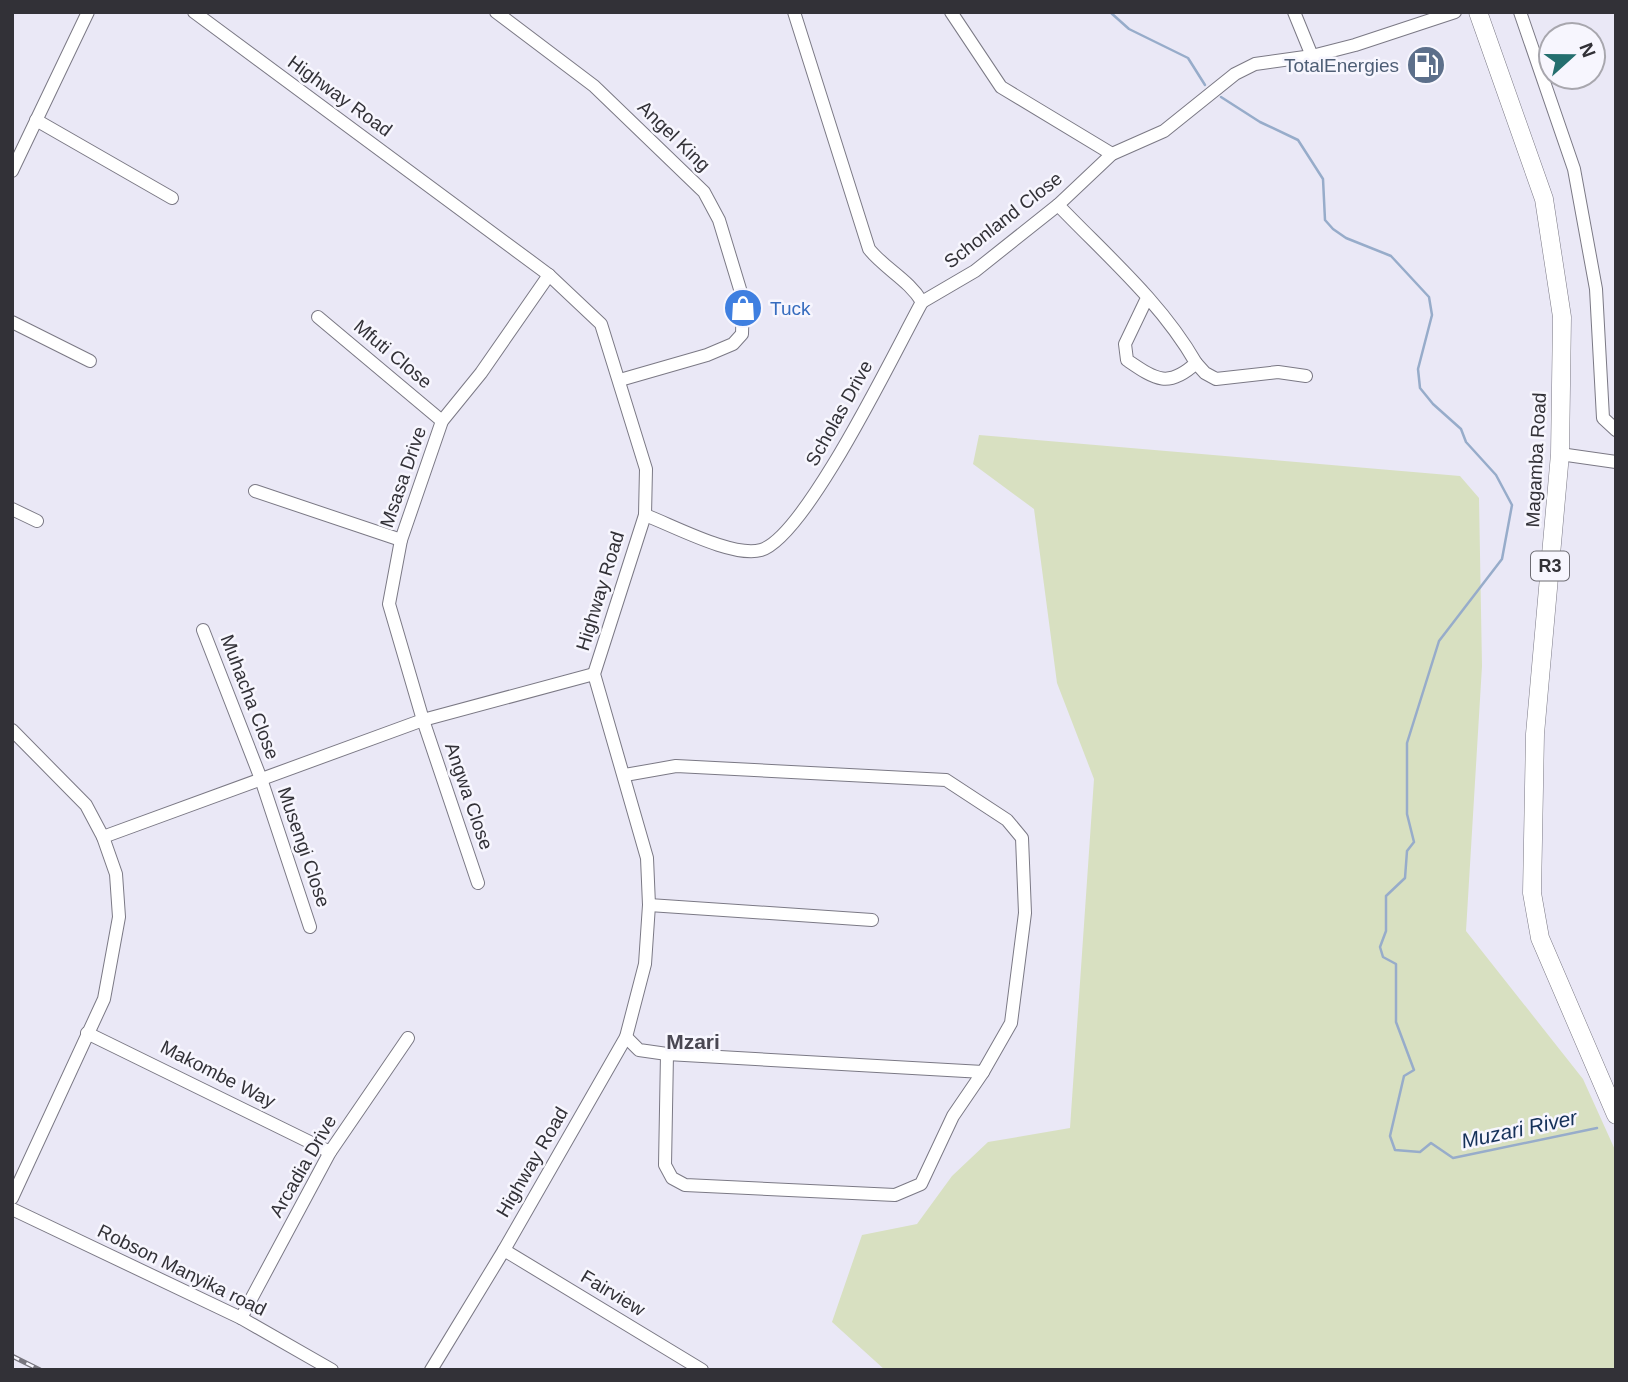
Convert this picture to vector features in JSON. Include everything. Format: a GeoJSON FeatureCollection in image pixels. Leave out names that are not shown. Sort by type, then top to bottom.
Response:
{"type":"FeatureCollection","features":[{"type":"Feature","properties":{"kind":"highway","name":"Magamba Road"},"geometry":{"type":"LineString","coordinates":[[1478,12],[1545,200],[1562,317],[1560,454],[1535,734],[1532,893],[1540,938],[1616,1115]]}},
{"type":"Feature","properties":{"kind":"street"},"geometry":{"type":"LineString","coordinates":[[12,171],[88,12]]}},
{"type":"Feature","properties":{"kind":"street","name":"Highway Road"},"geometry":{"type":"LineString","coordinates":[[194,12],[550,275],[601,324],[646,469],[645,514],[594,674],[647,858],[649,905],[645,964],[626,1037],[504,1250],[431,1370]]}},
{"type":"Feature","properties":{"kind":"street","name":"Angel King"},"geometry":{"type":"LineString","coordinates":[[496,12],[594,86],[704,192],[719,220],[743,299],[742,334],[733,344],[707,355],[620,380]]}},
{"type":"Feature","properties":{"kind":"street"},"geometry":{"type":"LineString","coordinates":[[794,12],[869,250],[884,268],[914,288],[922,302]]}},
{"type":"Feature","properties":{"kind":"street"},"geometry":{"type":"LineString","coordinates":[[951,12],[1001,88],[1112,154]]}},
{"type":"Feature","properties":{"kind":"street"},"geometry":{"type":"LineString","coordinates":[[1294,12],[1312,56]]}},
{"type":"Feature","properties":{"kind":"street","name":"Schonland Close"},"geometry":{"type":"LineString","coordinates":[[922,302],[975,271],[1058,205],[1112,154],[1164,131],[1235,74],[1255,64],[1312,56],[1355,45],[1454,12]]}},
{"type":"Feature","properties":{"kind":"street"},"geometry":{"type":"LineString","coordinates":[[1520,12],[1574,169],[1596,289],[1603,418],[1616,430]]}},
{"type":"Feature","properties":{"kind":"street"},"geometry":{"type":"LineString","coordinates":[[36,120],[172,198]]}},
{"type":"Feature","properties":{"kind":"street"},"geometry":{"type":"LineString","coordinates":[[1058,205],[1177,331],[1205,373],[1216,379],[1278,372],[1306,376]]}},
{"type":"Feature","properties":{"kind":"street","name":"Msasa Drive"},"geometry":{"type":"LineString","coordinates":[[424,720],[389,604],[401,540],[442,421],[481,373],[550,275]]}},
{"type":"Feature","properties":{"kind":"street"},"geometry":{"type":"LineString","coordinates":[[1147,298],[1125,344],[1127,360],[1156,379],[1181,377],[1196,363]]}},
{"type":"Feature","properties":{"kind":"street","name":"Scholas Drive"},"geometry":{"type":"LineString","coordinates":[[645,514],[738,551],[761,550],[781,537],[817,492],[922,302]]}},
{"type":"Feature","properties":{"kind":"street","name":"Mfuti Close"},"geometry":{"type":"LineString","coordinates":[[318,317],[442,421]]}},
{"type":"Feature","properties":{"kind":"street"},"geometry":{"type":"LineString","coordinates":[[12,322],[90,361]]}},
{"type":"Feature","properties":{"kind":"street"},"geometry":{"type":"LineString","coordinates":[[1560,454],[1615,460]]}},
{"type":"Feature","properties":{"kind":"street"},"geometry":{"type":"LineString","coordinates":[[255,491],[401,540]]}},
{"type":"Feature","properties":{"kind":"street"},"geometry":{"type":"LineString","coordinates":[[12,509],[37,521]]}},
{"type":"Feature","properties":{"kind":"street","name":"Muhacha Close"},"geometry":{"type":"LineString","coordinates":[[203,630],[261,779]]}},
{"type":"Feature","properties":{"kind":"street"},"geometry":{"type":"LineString","coordinates":[[103,837],[424,720],[594,674]]}},
{"type":"Feature","properties":{"kind":"street","name":"Angwa Close"},"geometry":{"type":"LineString","coordinates":[[424,720],[478,883]]}},
{"type":"Feature","properties":{"kind":"street"},"geometry":{"type":"LineString","coordinates":[[12,1198],[104,999],[118,917],[116,874],[103,837],[86,804],[13,732]]}},
{"type":"Feature","properties":{"kind":"street"},"geometry":{"type":"LineString","coordinates":[[625,775],[676,766],[946,780],[1007,820],[1022,838],[1025,913],[1011,1023],[983,1072],[953,1116],[921,1184],[895,1195],[685,1185],[672,1178],[665,1165],[667,1054]]}},
{"type":"Feature","properties":{"kind":"street","name":"Musengi Close"},"geometry":{"type":"LineString","coordinates":[[261,779],[310,927]]}},
{"type":"Feature","properties":{"kind":"street"},"geometry":{"type":"LineString","coordinates":[[649,905],[873,919]]}},
{"type":"Feature","properties":{"kind":"street","name":"Makombe Way"},"geometry":{"type":"LineString","coordinates":[[88,1033],[330,1152]]}},
{"type":"Feature","properties":{"kind":"street"},"geometry":{"type":"LineString","coordinates":[[626,1037],[639,1050],[667,1054],[983,1072]]}},
{"type":"Feature","properties":{"kind":"street","name":"Arcadia Drive"},"geometry":{"type":"LineString","coordinates":[[241,1318],[330,1152],[408,1038]]}},
{"type":"Feature","properties":{"kind":"street","name":"Robson Manyika road"},"geometry":{"type":"LineString","coordinates":[[12,1209],[241,1318],[332,1370]]}},
{"type":"Feature","properties":{"kind":"street","name":"Fairview"},"geometry":{"type":"LineString","coordinates":[[504,1250],[702,1370]]}},
{"type":"Feature","properties":{"kind":"green space"},"geometry":{"type":"Polygon","coordinates":[[[979,435],[1460,476],[1479,498],[1482,666],[1466,931],[1583,1079],[1616,1152],[1616,1370],[885,1370],[832,1322],[862,1235],[917,1224],[952,1176],[988,1142],[1070,1128],[1094,779],[1057,683],[1034,509],[973,464],[979,435]]]}},
{"type":"Feature","properties":{"kind":"waterway"},"geometry":{"type":"LineString","coordinates":[[1110,12],[1129,29],[1188,58],[1205,85]]}},
{"type":"Feature","properties":{"kind":"waterway","name":"Muzari River"},"geometry":{"type":"LineString","coordinates":[[1221,97],[1260,122],[1298,140],[1323,179],[1325,220],[1346,238],[1391,256],[1429,297],[1432,315],[1418,369],[1420,388],[1433,404],[1461,429],[1466,442],[1496,475],[1512,505],[1502,559],[1439,641],[1407,743],[1407,814],[1414,842],[1407,851],[1405,878],[1386,896],[1386,931],[1380,947],[1383,957],[1396,964],[1396,1022],[1414,1070],[1404,1076],[1390,1136],[1395,1150],[1420,1152],[1431,1143],[1453,1158],[1597,1128]]}},
{"type":"Feature","properties":{"kind":"railway"},"geometry":{"type":"LineString","coordinates":[[12,1356],[40,1370]]}},
{"type":"Feature","properties":{"kind":"place","name":"TotalEnergies"},"geometry":{"type":"Point","coordinates":[1426,65]}},
{"type":"Feature","properties":{"kind":"place","name":"Tuck"},"geometry":{"type":"Point","coordinates":[743,308]}},
{"type":"Feature","properties":{"kind":"district","name":"Mzari"},"geometry":{"type":"Point","coordinates":[693,1041]}}]}
